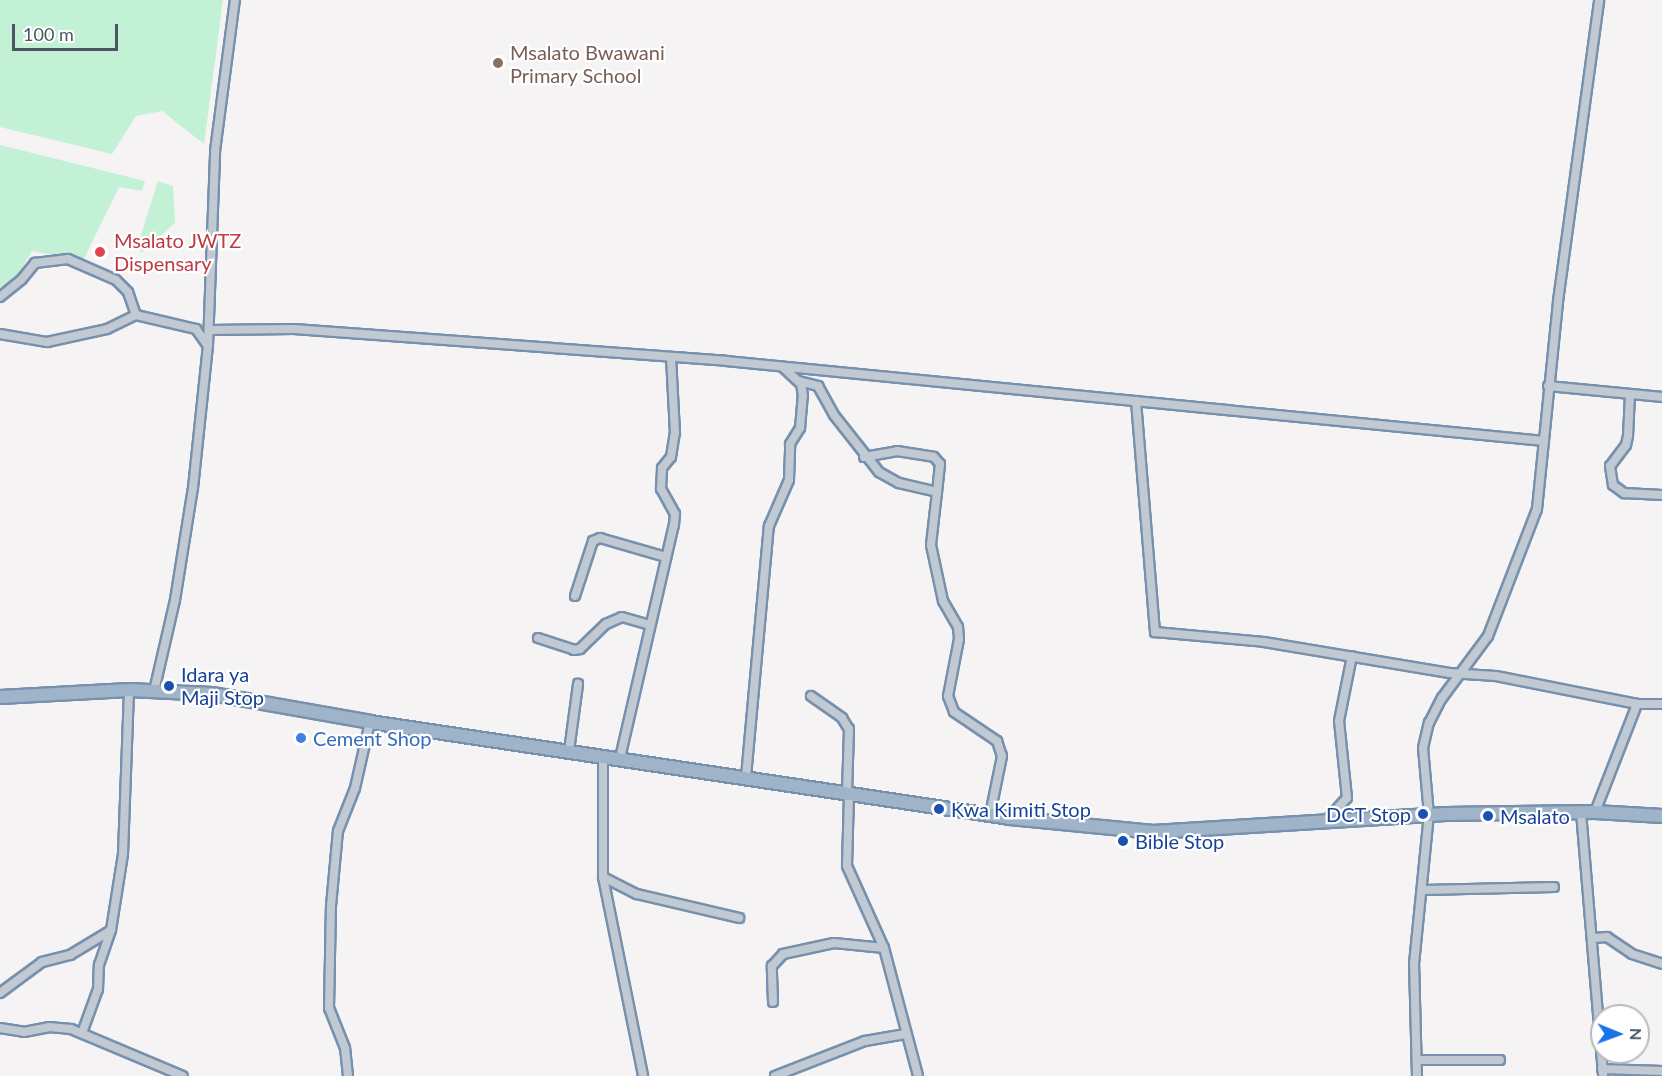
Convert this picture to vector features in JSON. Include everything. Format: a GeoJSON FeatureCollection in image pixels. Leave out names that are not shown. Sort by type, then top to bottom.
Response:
{"type":"FeatureCollection","features":[{"type":"Feature","properties":{"kind":"highway"},"geometry":{"type":"LineString","coordinates":[[0,698],[129,690],[212,694],[370,722],[990,815],[1153,832],[1323,824],[1429,815],[1595,812],[1662,816]]}},
{"type":"Feature","properties":{"kind":"street"},"geometry":{"type":"LineString","coordinates":[[154,691],[184,547],[208,346],[215,151],[235,0]]}},
{"type":"Feature","properties":{"kind":"street"},"geometry":{"type":"LineString","coordinates":[[1417,1076],[1413,972],[1424,890],[1429,815],[1422,763],[1426,730],[1442,698],[1488,636],[1534,519],[1548,386],[1599,0]]}},
{"type":"Feature","properties":{"kind":"street"},"geometry":{"type":"LineString","coordinates":[[0,297],[22,279],[34,263],[49,258],[68,259],[116,280],[128,292],[136,315]]}},
{"type":"Feature","properties":{"kind":"street"},"geometry":{"type":"LineString","coordinates":[[0,334],[47,342],[107,329],[136,315],[196,329],[208,346]]}},
{"type":"Feature","properties":{"kind":"street"},"geometry":{"type":"LineString","coordinates":[[209,330],[294,329],[782,366],[1544,441]]}},
{"type":"Feature","properties":{"kind":"street"},"geometry":{"type":"LineString","coordinates":[[620,758],[675,514],[661,489],[663,468],[671,457],[675,434],[671,357]]}},
{"type":"Feature","properties":{"kind":"street"},"geometry":{"type":"LineString","coordinates":[[746,777],[766,549],[772,513],[789,480],[790,444],[800,428],[803,390],[799,381],[782,366]]}},
{"type":"Feature","properties":{"kind":"street"},"geometry":{"type":"LineString","coordinates":[[799,381],[818,386],[864,457],[890,480],[937,492]]}},
{"type":"Feature","properties":{"kind":"street"},"geometry":{"type":"LineString","coordinates":[[1548,386],[1662,397]]}},
{"type":"Feature","properties":{"kind":"street"},"geometry":{"type":"LineString","coordinates":[[1630,394],[1626,445],[1610,466],[1613,485],[1624,493],[1662,495]]}},
{"type":"Feature","properties":{"kind":"street"},"geometry":{"type":"LineString","coordinates":[[1136,401],[1155,632],[1252,640],[1461,675],[1496,676],[1637,704],[1662,704]]}},
{"type":"Feature","properties":{"kind":"street"},"geometry":{"type":"LineString","coordinates":[[864,457],[897,451],[934,457],[940,464],[932,554],[939,568],[943,601],[958,627],[959,639],[948,696],[954,712],[997,741],[1002,756],[990,815]]}},
{"type":"Feature","properties":{"kind":"street"},"geometry":{"type":"LineString","coordinates":[[575,596],[593,541],[600,538],[666,557]]}},
{"type":"Feature","properties":{"kind":"street"},"geometry":{"type":"LineString","coordinates":[[538,638],[574,650],[580,649],[606,624],[621,617],[650,625]]}},
{"type":"Feature","properties":{"kind":"street"},"geometry":{"type":"LineString","coordinates":[[1323,824],[1347,798],[1339,721],[1352,656]]}},
{"type":"Feature","properties":{"kind":"street"},"geometry":{"type":"LineString","coordinates":[[569,751],[578,684]]}},
{"type":"Feature","properties":{"kind":"street"},"geometry":{"type":"LineString","coordinates":[[82,1034],[98,989],[99,965],[111,930],[126,831],[129,690]]}},
{"type":"Feature","properties":{"kind":"street"},"geometry":{"type":"LineString","coordinates":[[811,696],[842,718],[849,729],[847,866],[884,948],[904,1034],[918,1076]]}},
{"type":"Feature","properties":{"kind":"street"},"geometry":{"type":"LineString","coordinates":[[1595,812],[1637,704]]}},
{"type":"Feature","properties":{"kind":"street"},"geometry":{"type":"LineString","coordinates":[[348,1076],[345,1048],[329,1008],[332,896],[337,837],[355,788],[370,722]]}},
{"type":"Feature","properties":{"kind":"street"},"geometry":{"type":"LineString","coordinates":[[603,756],[603,877],[643,1076]]}},
{"type":"Feature","properties":{"kind":"street"},"geometry":{"type":"LineString","coordinates":[[1581,813],[1594,938],[1602,1073],[1662,1071]]}},
{"type":"Feature","properties":{"kind":"street"},"geometry":{"type":"LineString","coordinates":[[603,877],[637,894],[739,918]]}},
{"type":"Feature","properties":{"kind":"street"},"geometry":{"type":"LineString","coordinates":[[1424,890],[1554,887]]}},
{"type":"Feature","properties":{"kind":"street"},"geometry":{"type":"LineString","coordinates":[[0,993],[42,962],[74,953],[111,930]]}},
{"type":"Feature","properties":{"kind":"street"},"geometry":{"type":"LineString","coordinates":[[1594,938],[1607,937],[1632,954],[1662,964]]}},
{"type":"Feature","properties":{"kind":"street"},"geometry":{"type":"LineString","coordinates":[[773,1002],[772,966],[783,954],[834,943],[884,948]]}},
{"type":"Feature","properties":{"kind":"street"},"geometry":{"type":"LineString","coordinates":[[0,1028],[24,1032],[56,1027],[82,1034],[183,1076]]}},
{"type":"Feature","properties":{"kind":"street"},"geometry":{"type":"LineString","coordinates":[[775,1076],[865,1041],[904,1034]]}},
{"type":"Feature","properties":{"kind":"street"},"geometry":{"type":"LineString","coordinates":[[1417,1060],[1500,1060]]}},
{"type":"Feature","properties":{"kind":"green space"},"geometry":{"type":"Polygon","coordinates":[[[0,0],[223,0],[204,144],[162,111],[136,116],[112,154],[0,127],[0,0]]]}},
{"type":"Feature","properties":{"kind":"green space"},"geometry":{"type":"Polygon","coordinates":[[[0,145],[145,181],[142,191],[119,187],[83,261],[32,251],[17,277],[0,288],[0,145]]]}},
{"type":"Feature","properties":{"kind":"green space"},"geometry":{"type":"Polygon","coordinates":[[[158,181],[173,186],[175,223],[141,253],[140,238],[158,181]]]}},
{"type":"Feature","properties":{"kind":"place","name":"Msalato Bwawani Primary School"},"geometry":{"type":"Point","coordinates":[498,63]}},
{"type":"Feature","properties":{"kind":"place","name":"Msalato JWTZ Dispensary"},"geometry":{"type":"Point","coordinates":[100,252]}},
{"type":"Feature","properties":{"kind":"place","name":"Idara ya Maji Stop"},"geometry":{"type":"Point","coordinates":[169,686]}},
{"type":"Feature","properties":{"kind":"place","name":"Cement Shop"},"geometry":{"type":"Point","coordinates":[301,738]}},
{"type":"Feature","properties":{"kind":"place","name":"Kwa Kimiti Stop"},"geometry":{"type":"Point","coordinates":[939,809]}},
{"type":"Feature","properties":{"kind":"place","name":"DCT Stop"},"geometry":{"type":"Point","coordinates":[1423,814]}},
{"type":"Feature","properties":{"kind":"place","name":"Msalato"},"geometry":{"type":"Point","coordinates":[1488,816]}},
{"type":"Feature","properties":{"kind":"place","name":"Bible Stop"},"geometry":{"type":"Point","coordinates":[1123,841]}}]}
